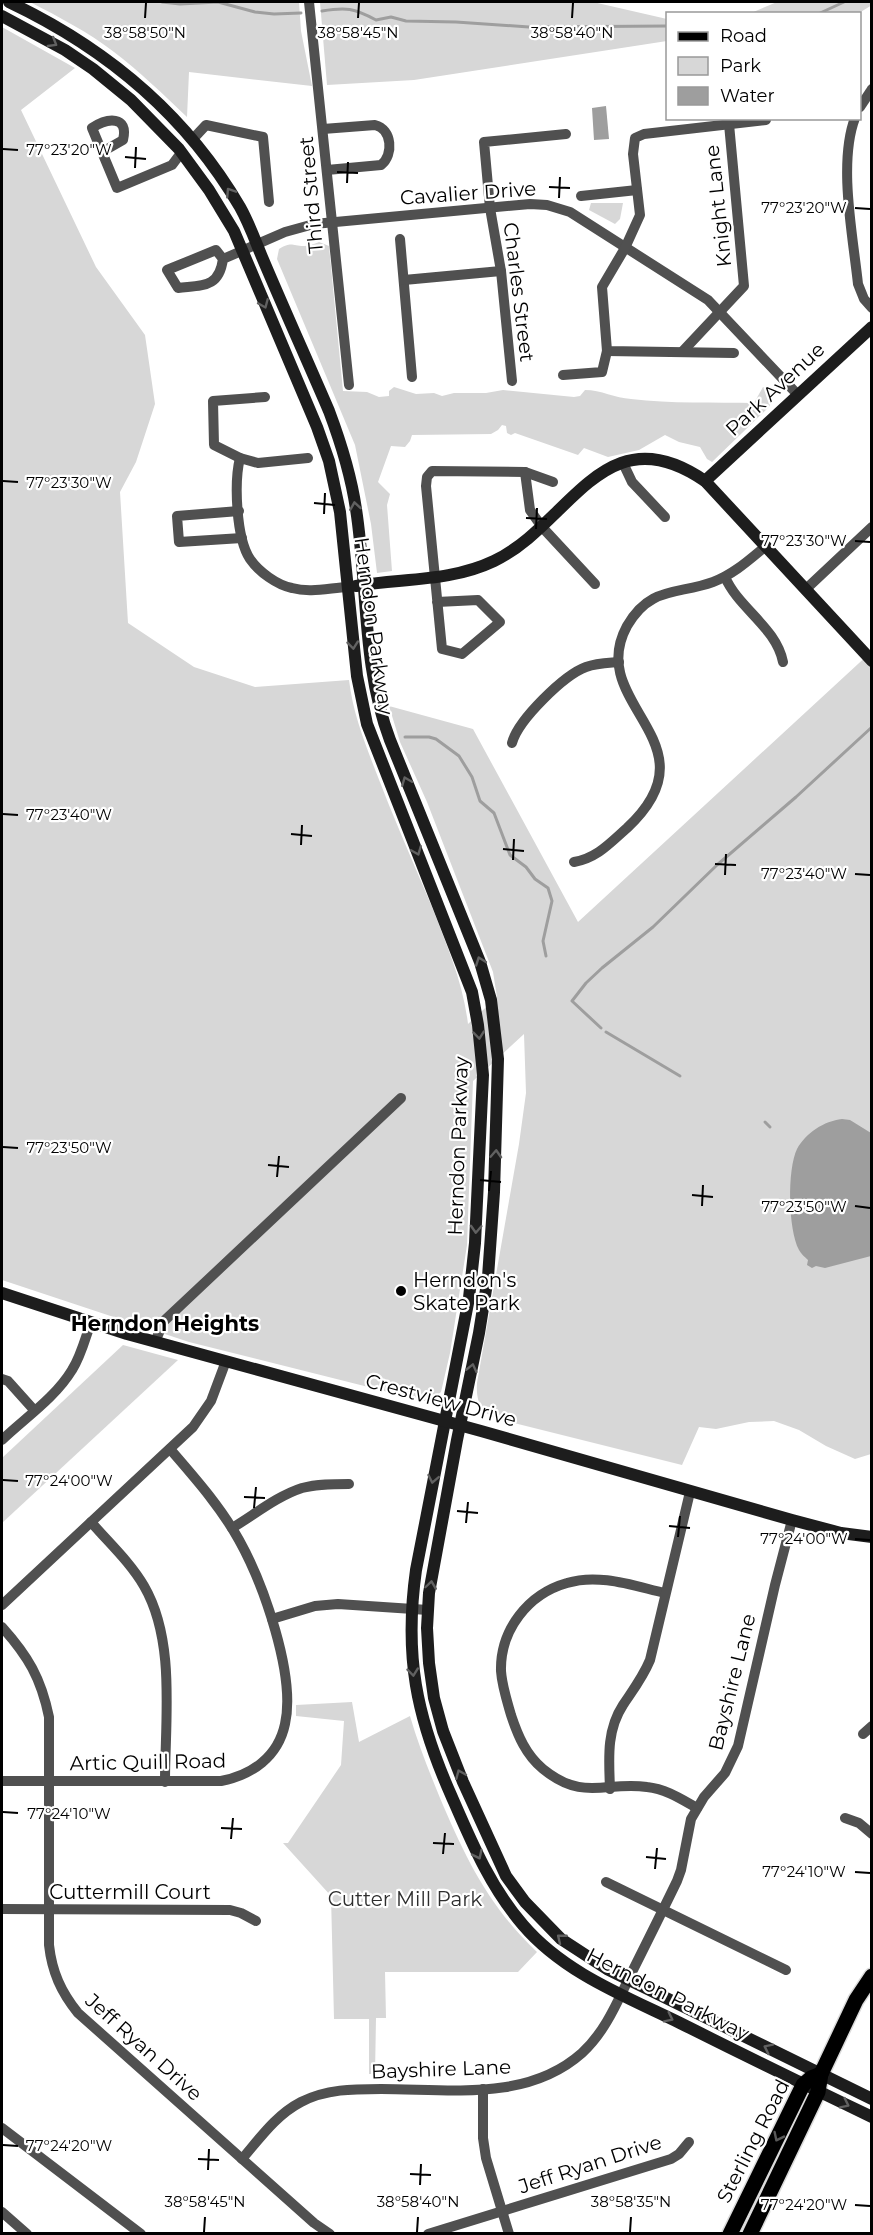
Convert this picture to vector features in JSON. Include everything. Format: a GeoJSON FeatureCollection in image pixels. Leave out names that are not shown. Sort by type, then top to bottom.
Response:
{"type":"FeatureCollection","features":[{"type":"Feature","properties":{"kind":"main road","name":"Herndon Parkway"},"geometry":{"type":"LineString","coordinates":[[9,2],[49,20],[105,57],[153,97],[212,165],[240,207],[329,411],[346,460],[356,509],[373,673],[380,710],[480,963],[495,1023],[499,1091],[491,1244],[479,1333],[432,1576],[428,1610],[431,1681],[442,1731],[506,1875],[525,1902],[561,1939],[593,1962],[872,2099]]}},
{"type":"Feature","properties":{"kind":"main road","name":"Herndon Parkway"},"geometry":{"type":"LineString","coordinates":[[2,16],[51,41],[93,69],[132,100],[182,153],[234,231],[329,461],[340,512],[357,676],[367,724],[467,975],[478,1025],[483,1075],[475,1243],[468,1298],[416,1570],[411,1608],[412,1665],[424,1729],[441,1772],[494,1886],[524,1927],[550,1951],[580,1972],[621,1994],[872,2117]]}},
{"type":"Feature","properties":{"kind":"main road","name":"Park Avenue"},"geometry":{"type":"LineString","coordinates":[[705,481],[872,327]]}},
{"type":"Feature","properties":{"kind":"main road"},"geometry":{"type":"LineString","coordinates":[[348,587],[435,579],[458,574],[497,560],[542,527],[571,497],[598,474],[636,460],[666,462],[687,470],[705,481],[872,661]]}},
{"type":"Feature","properties":{"kind":"main road","name":"Crestview Drive"},"geometry":{"type":"LineString","coordinates":[[2,1293],[155,1341],[690,1492],[841,1533],[872,1538]]}},
{"type":"Feature","properties":{"kind":"main road","name":"Sterling Road"},"geometry":{"type":"LineString","coordinates":[[750,2234],[818,2091],[821,2073],[856,2000],[872,1976]]}},
{"type":"Feature","properties":{"kind":"main road","name":"Sterling Road"},"geometry":{"type":"LineString","coordinates":[[730,2234],[803,2085],[821,2073]]}},
{"type":"Feature","properties":{"kind":"street","name":"Third Street"},"geometry":{"type":"LineString","coordinates":[[309,2],[348,384]]}},
{"type":"Feature","properties":{"kind":"street"},"geometry":{"type":"LineString","coordinates":[[861,106],[872,89]]}},
{"type":"Feature","properties":{"kind":"street","name":"Knight Lane"},"geometry":{"type":"LineString","coordinates":[[608,351],[602,287],[625,248],[640,215],[633,154],[635,138],[644,134],[766,120]]}},
{"type":"Feature","properties":{"kind":"street"},"geometry":{"type":"LineString","coordinates":[[854,120],[848,144],[848,176],[858,284],[864,299],[872,308]]}},
{"type":"Feature","properties":{"kind":"street","name":"Knight Lane"},"geometry":{"type":"LineString","coordinates":[[682,352],[744,286],[729,124]]}},
{"type":"Feature","properties":{"kind":"street"},"geometry":{"type":"LineString","coordinates":[[192,140],[206,125],[263,137],[268,202]]}},
{"type":"Feature","properties":{"kind":"street"},"geometry":{"type":"LineString","coordinates":[[323,129],[375,125],[382,127],[387,133],[389,154],[387,161],[381,165],[327,170]]}},
{"type":"Feature","properties":{"kind":"street","name":"Charles Street"},"geometry":{"type":"LineString","coordinates":[[512,381],[484,142],[566,134]]}},
{"type":"Feature","properties":{"kind":"street"},"geometry":{"type":"LineString","coordinates":[[102,152],[117,188],[172,165],[182,153]]}},
{"type":"Feature","properties":{"kind":"street"},"geometry":{"type":"LineString","coordinates":[[581,196],[637,190]]}},
{"type":"Feature","properties":{"kind":"street","name":"Cavalier Drive"},"geometry":{"type":"LineString","coordinates":[[223,259],[298,228],[530,204],[557,207],[582,219],[708,300],[798,395]]}},
{"type":"Feature","properties":{"kind":"street"},"geometry":{"type":"LineString","coordinates":[[400,239],[412,377]]}},
{"type":"Feature","properties":{"kind":"street"},"geometry":{"type":"LineString","coordinates":[[216,250],[223,259],[221,272],[207,285],[178,288],[167,270],[216,250]]}},
{"type":"Feature","properties":{"kind":"street"},"geometry":{"type":"LineString","coordinates":[[404,280],[501,272]]}},
{"type":"Feature","properties":{"kind":"street"},"geometry":{"type":"LineString","coordinates":[[563,375],[602,372],[608,351],[734,353]]}},
{"type":"Feature","properties":{"kind":"street"},"geometry":{"type":"LineString","coordinates":[[265,397],[213,401],[214,445],[240,458],[258,463],[308,458]]}},
{"type":"Feature","properties":{"kind":"street"},"geometry":{"type":"LineString","coordinates":[[240,458],[237,472],[239,511],[242,538],[250,559],[270,578],[281,584],[306,590],[348,587]]}},
{"type":"Feature","properties":{"kind":"street"},"geometry":{"type":"LineString","coordinates":[[623,463],[632,482],[665,517]]}},
{"type":"Feature","properties":{"kind":"street"},"geometry":{"type":"LineString","coordinates":[[438,602],[478,600],[500,622],[462,654],[442,649],[426,486],[427,477],[432,471],[525,472],[553,482]]}},
{"type":"Feature","properties":{"kind":"street"},"geometry":{"type":"LineString","coordinates":[[525,472],[530,510],[542,527],[595,584]]}},
{"type":"Feature","properties":{"kind":"street"},"geometry":{"type":"LineString","coordinates":[[239,511],[177,516],[179,542],[242,538]]}},
{"type":"Feature","properties":{"kind":"street"},"geometry":{"type":"LineString","coordinates":[[806,589],[872,527]]}},
{"type":"Feature","properties":{"kind":"street"},"geometry":{"type":"LineString","coordinates":[[574,862],[602,851],[643,813],[651,802],[659,779],[658,751],[654,738],[624,686],[619,662],[621,640],[632,618],[646,604],[663,593],[725,577],[739,569],[766,546]]}},
{"type":"Feature","properties":{"kind":"street"},"geometry":{"type":"LineString","coordinates":[[725,577],[734,594],[773,636],[783,662]]}},
{"type":"Feature","properties":{"kind":"street"},"geometry":{"type":"LineString","coordinates":[[512,743],[524,718],[566,679],[587,666],[619,662]]}},
{"type":"Feature","properties":{"kind":"street"},"geometry":{"type":"LineString","coordinates":[[155,1341],[164,1321],[401,1098]]}},
{"type":"Feature","properties":{"kind":"street"},"geometry":{"type":"LineString","coordinates":[[2,1440],[62,1384],[73,1369],[91,1322]]}},
{"type":"Feature","properties":{"kind":"street"},"geometry":{"type":"LineString","coordinates":[[2,1605],[193,1427],[213,1395],[226,1361]]}},
{"type":"Feature","properties":{"kind":"street"},"geometry":{"type":"LineString","coordinates":[[2,1379],[8,1382],[34,1410]]}},
{"type":"Feature","properties":{"kind":"street","name":"Artic Quill Road"},"geometry":{"type":"LineString","coordinates":[[2,1781],[165,1782],[235,1779],[258,1767],[275,1748],[281,1737],[287,1714],[282,1659],[272,1619],[252,1566],[232,1528],[199,1482],[170,1449]]}},
{"type":"Feature","properties":{"kind":"street"},"geometry":{"type":"LineString","coordinates":[[232,1528],[288,1494],[303,1488],[349,1484]]}},
{"type":"Feature","properties":{"kind":"street"},"geometry":{"type":"LineString","coordinates":[[610,1789],[610,1735],[622,1706],[638,1684],[650,1660],[690,1492]]}},
{"type":"Feature","properties":{"kind":"street","name":"Bayshire Lane"},"geometry":{"type":"LineString","coordinates":[[242,2159],[274,2122],[286,2112],[315,2096],[347,2089],[511,2087],[536,2080],[569,2063],[595,2039],[611,2016],[681,1870],[688,1832],[697,1808],[724,1773],[738,1746],[792,1520]]}},
{"type":"Feature","properties":{"kind":"street"},"geometry":{"type":"LineString","coordinates":[[91,1522],[134,1571],[159,1622],[166,1660],[165,1782]]}},
{"type":"Feature","properties":{"kind":"street"},"geometry":{"type":"LineString","coordinates":[[665,1593],[597,1579],[568,1582],[548,1590],[526,1607],[514,1624],[502,1656],[502,1684],[517,1733],[532,1758],[568,1784],[584,1789],[633,1786],[654,1788],[675,1795],[697,1808]]}},
{"type":"Feature","properties":{"kind":"street"},"geometry":{"type":"LineString","coordinates":[[272,1619],[315,1606],[338,1604],[428,1610]]}},
{"type":"Feature","properties":{"kind":"street","name":"Jeff Ryan Drive"},"geometry":{"type":"LineString","coordinates":[[2,1627],[32,1665],[49,1717],[50,1959],[60,1986],[78,2013],[314,2223],[330,2234]]}},
{"type":"Feature","properties":{"kind":"street"},"geometry":{"type":"LineString","coordinates":[[845,1818],[859,1823],[872,1834]]}},
{"type":"Feature","properties":{"kind":"street"},"geometry":{"type":"LineString","coordinates":[[606,1882],[786,1970]]}},
{"type":"Feature","properties":{"kind":"street","name":"Cuttermill Court"},"geometry":{"type":"LineString","coordinates":[[2,1909],[230,1910],[256,1921]]}},
{"type":"Feature","properties":{"kind":"street"},"geometry":{"type":"LineString","coordinates":[[483,2089],[483,2138],[486,2158],[509,2234]]}},
{"type":"Feature","properties":{"kind":"street"},"geometry":{"type":"LineString","coordinates":[[2,2128],[141,2234]]}},
{"type":"Feature","properties":{"kind":"street","name":"Jeff Ryan Drive"},"geometry":{"type":"LineString","coordinates":[[428,2234],[671,2158],[679,2154],[689,2142]]}},
{"type":"Feature","properties":{"kind":"street"},"geometry":{"type":"LineString","coordinates":[[2,2212],[27,2234]]}},
{"type":"Feature","properties":{"kind":"green space"},"geometry":{"type":"Polygon","coordinates":[[[30,2],[299,2],[301,31],[312,86],[189,72],[187,117],[142,75],[104,45],[30,2]]]}},
{"type":"Feature","properties":{"kind":"green space"},"geometry":{"type":"Polygon","coordinates":[[[320,2],[593,2],[666,19],[666,41],[414,80],[327,85],[320,2]]]}},
{"type":"Feature","properties":{"kind":"green space"},"geometry":{"type":"Polygon","coordinates":[[[777,2],[871,2],[872,5],[861,12],[753,12],[777,2]]]}},
{"type":"Feature","properties":{"kind":"green space"},"geometry":{"type":"Polygon","coordinates":[[[2,27],[75,68],[21,110],[96,267],[145,335],[155,404],[136,462],[120,492],[128,623],[194,667],[255,687],[349,680],[356,715],[367,749],[454,964],[468,1024],[497,997],[493,972],[427,802],[400,742],[389,706],[473,729],[578,922],[871,652],[871,1454],[855,1459],[799,1430],[774,1421],[749,1422],[716,1429],[699,1427],[682,1465],[498,1419],[483,1410],[478,1401],[477,1383],[526,1093],[524,1034],[473,1081],[467,1245],[450,1353],[441,1392],[430,1401],[189,1342],[2,1280],[2,27]]]}},
{"type":"Feature","properties":{"kind":"green space"},"geometry":{"type":"Polygon","coordinates":[[[591,203],[623,203],[620,219],[615,224],[589,210],[591,203]]]}},
{"type":"Feature","properties":{"kind":"green space"},"geometry":{"type":"Polygon","coordinates":[[[319,242],[329,246],[343,391],[367,392],[379,397],[389,396],[389,391],[394,387],[416,394],[434,393],[442,396],[454,393],[486,393],[503,390],[574,397],[580,396],[585,390],[661,402],[754,403],[763,387],[773,390],[774,395],[769,407],[712,462],[707,459],[700,447],[679,442],[665,435],[639,450],[608,457],[584,448],[578,455],[515,433],[511,435],[507,433],[506,426],[502,425],[491,434],[412,435],[405,447],[391,446],[378,482],[390,494],[387,505],[392,571],[377,573],[371,524],[355,445],[277,259],[279,249],[287,245],[306,246],[319,242]]]}},
{"type":"Feature","properties":{"kind":"green space"},"geometry":{"type":"Polygon","coordinates":[[[123,1345],[178,1360],[2,1523],[2,1458],[123,1345]]]}},
{"type":"Feature","properties":{"kind":"green space","name":"Cutter Mill Park"},"geometry":{"type":"Polygon","coordinates":[[[352,1702],[359,1742],[410,1716],[440,1798],[469,1861],[505,1917],[537,1952],[518,1972],[385,1972],[386,2018],[376,2018],[375,2074],[369,2074],[369,2019],[334,2019],[331,1896],[283,1843],[288,1843],[341,1765],[344,1721],[296,1716],[296,1705],[352,1702]]]}},
{"type":"Feature","properties":{"kind":"water"},"geometry":{"type":"Polygon","coordinates":[[[606,106],[609,139],[594,140],[592,108],[606,106]]]}},
{"type":"Feature","properties":{"kind":"water"},"geometry":{"type":"Polygon","coordinates":[[[842,1119],[850,1120],[871,1133],[871,1256],[825,1268],[816,1266],[812,1268],[807,1265],[808,1260],[799,1250],[793,1228],[790,1185],[794,1159],[797,1149],[810,1133],[822,1125],[842,1119]]]}},
{"type":"Feature","properties":{"kind":"waterway"},"geometry":{"type":"LineString","coordinates":[[162,2],[180,4],[218,2],[255,12],[301,13]]}},
{"type":"Feature","properties":{"kind":"waterway"},"geometry":{"type":"LineString","coordinates":[[822,12],[844,2]]}},
{"type":"Feature","properties":{"kind":"waterway"},"geometry":{"type":"LineString","coordinates":[[322,11],[350,10],[376,20],[391,17],[406,21],[529,27],[666,26]]}},
{"type":"Feature","properties":{"kind":"waterway"},"geometry":{"type":"LineString","coordinates":[[601,1028],[572,1001],[586,983],[653,927],[717,865],[872,727]]}},
{"type":"Feature","properties":{"kind":"waterway"},"geometry":{"type":"LineString","coordinates":[[405,737],[436,739],[459,756],[472,777],[480,801],[494,813],[510,855],[548,888],[552,901],[543,941],[546,956]]}},
{"type":"Feature","properties":{"kind":"waterway"},"geometry":{"type":"LineString","coordinates":[[606,1032],[680,1076]]}},
{"type":"Feature","properties":{"kind":"waterway"},"geometry":{"type":"LineString","coordinates":[[765,1122],[770,1127]]}},
{"type":"Feature","properties":{"kind":"place","name":"Herndon's Skate Park"},"geometry":{"type":"Point","coordinates":[401,1291]}},
{"type":"Feature","properties":{"kind":"district","name":"Herndon Heights"},"geometry":{"type":"Point","coordinates":[165,1323]}}]}
